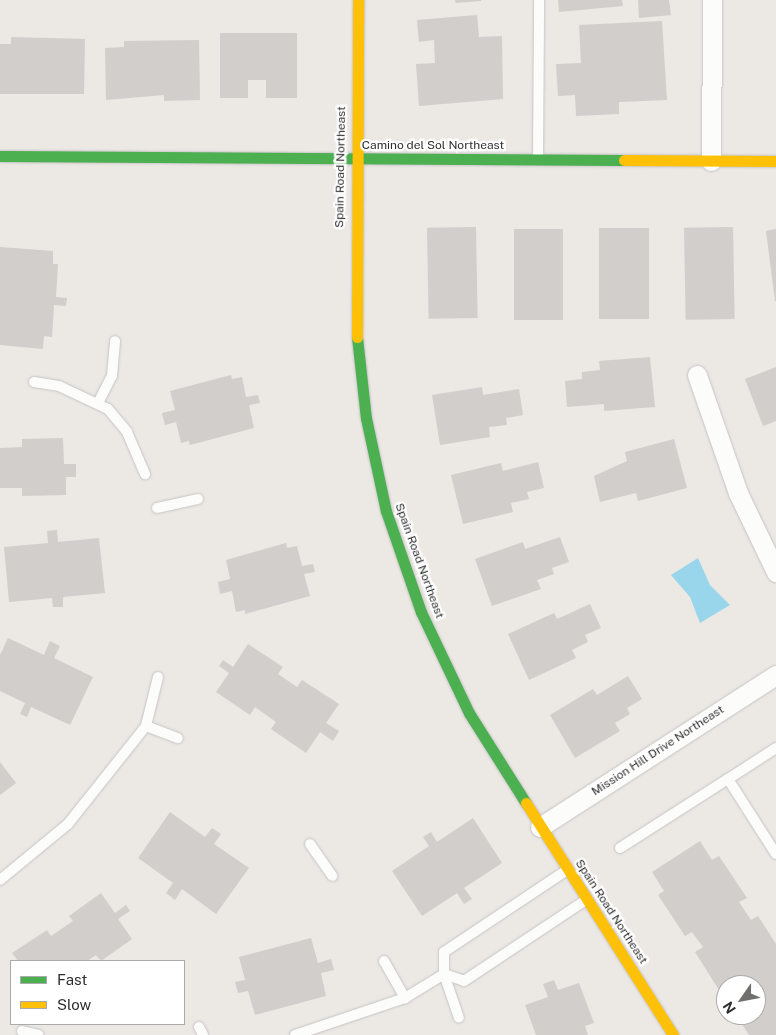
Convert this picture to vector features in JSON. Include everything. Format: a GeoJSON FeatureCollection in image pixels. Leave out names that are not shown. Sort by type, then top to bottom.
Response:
{"type":"FeatureCollection","features":[{"type":"Feature","properties":{"kind":"street","name":"Spain Road Northeast"},"geometry":{"type":"LineString","coordinates":[[358,0],[354,306],[366,418],[386,512],[421,612],[469,713],[673,1035]]}},
{"type":"Feature","properties":{"kind":"street"},"geometry":{"type":"LineString","coordinates":[[711,161],[712,0]]}},
{"type":"Feature","properties":{"kind":"street","name":"Camino del Sol Northeast"},"geometry":{"type":"LineString","coordinates":[[0,156],[776,161]]}},
{"type":"Feature","properties":{"kind":"street"},"geometry":{"type":"LineString","coordinates":[[696,375],[738,493],[776,572]]}},
{"type":"Feature","properties":{"kind":"street","name":"Mission Hill Drive Northeast"},"geometry":{"type":"LineString","coordinates":[[540,827],[776,675]]}},
{"type":"Feature","properties":{"kind":"lane"},"geometry":{"type":"LineString","coordinates":[[538,160],[539,0]]}},
{"type":"Feature","properties":{"kind":"lane"},"geometry":{"type":"LineString","coordinates":[[98,403],[112,376],[115,341]]}},
{"type":"Feature","properties":{"kind":"lane"},"geometry":{"type":"LineString","coordinates":[[34,382],[59,386],[98,403],[126,432],[145,474]]}},
{"type":"Feature","properties":{"kind":"lane"},"geometry":{"type":"LineString","coordinates":[[157,508],[198,499]]}},
{"type":"Feature","properties":{"kind":"lane"},"geometry":{"type":"LineString","coordinates":[[0,880],[68,824],[146,726],[158,677]]}},
{"type":"Feature","properties":{"kind":"lane"},"geometry":{"type":"LineString","coordinates":[[146,726],[178,738]]}},
{"type":"Feature","properties":{"kind":"lane"},"geometry":{"type":"LineString","coordinates":[[620,848],[776,748]]}},
{"type":"Feature","properties":{"kind":"lane"},"geometry":{"type":"LineString","coordinates":[[728,779],[776,854]]}},
{"type":"Feature","properties":{"kind":"lane"},"geometry":{"type":"LineString","coordinates":[[310,844],[332,876]]}},
{"type":"Feature","properties":{"kind":"lane"},"geometry":{"type":"LineString","coordinates":[[458,1018],[444,974],[444,952],[567,870]]}},
{"type":"Feature","properties":{"kind":"lane"},"geometry":{"type":"LineString","coordinates":[[444,974],[464,981],[587,900]]}},
{"type":"Feature","properties":{"kind":"lane"},"geometry":{"type":"LineString","coordinates":[[384,961],[405,998]]}},
{"type":"Feature","properties":{"kind":"lane"},"geometry":{"type":"LineString","coordinates":[[295,1035],[405,998],[444,974]]}},
{"type":"Feature","properties":{"kind":"lane"},"geometry":{"type":"LineString","coordinates":[[22,1031],[39,1035]]}},
{"type":"Feature","properties":{"kind":"water"},"geometry":{"type":"Polygon","coordinates":[[[698,558],[710,585],[730,605],[700,623],[690,597],[671,575],[698,558]]]}},
{"type":"Feature","properties":{"kind":"building"},"geometry":{"type":"Polygon","coordinates":[[[455,0],[481,0],[481,1],[456,3],[455,0]]]}},
{"type":"Feature","properties":{"kind":"building"},"geometry":{"type":"Polygon","coordinates":[[[558,0],[622,0],[623,6],[559,12],[558,0]]]}},
{"type":"Feature","properties":{"kind":"building"},"geometry":{"type":"Polygon","coordinates":[[[638,0],[669,0],[671,15],[639,18],[638,0]]]}},
{"type":"Feature","properties":{"kind":"building"},"geometry":{"type":"Polygon","coordinates":[[[477,15],[479,37],[502,36],[503,99],[419,106],[416,64],[435,63],[434,40],[419,42],[417,20],[477,15]]]}},
{"type":"Feature","properties":{"kind":"building"},"geometry":{"type":"Polygon","coordinates":[[[662,21],[667,100],[619,102],[619,114],[576,116],[575,95],[558,96],[556,64],[581,63],[579,25],[662,21]]]}},
{"type":"Feature","properties":{"kind":"building"},"geometry":{"type":"Polygon","coordinates":[[[220,33],[297,33],[297,98],[266,98],[266,80],[248,80],[248,98],[220,98],[220,33]]]}},
{"type":"Feature","properties":{"kind":"building"},"geometry":{"type":"Polygon","coordinates":[[[11,37],[85,39],[84,94],[0,94],[0,44],[11,44],[11,37]]]}},
{"type":"Feature","properties":{"kind":"building"},"geometry":{"type":"Polygon","coordinates":[[[199,40],[200,100],[164,101],[164,95],[106,100],[105,48],[124,47],[124,41],[199,40]]]}},
{"type":"Feature","properties":{"kind":"building"},"geometry":{"type":"Polygon","coordinates":[[[476,227],[478,318],[429,319],[427,228],[476,227]]]}},
{"type":"Feature","properties":{"kind":"building"},"geometry":{"type":"Polygon","coordinates":[[[733,227],[735,319],[686,320],[684,228],[733,227]]]}},
{"type":"Feature","properties":{"kind":"building"},"geometry":{"type":"Polygon","coordinates":[[[599,228],[649,228],[649,319],[599,319],[599,228]]]}},
{"type":"Feature","properties":{"kind":"building"},"geometry":{"type":"Polygon","coordinates":[[[514,229],[563,229],[563,320],[514,320],[514,229]]]}},
{"type":"Feature","properties":{"kind":"building"},"geometry":{"type":"Polygon","coordinates":[[[776,229],[776,301],[775,301],[766,231],[776,229]]]}},
{"type":"Feature","properties":{"kind":"building"},"geometry":{"type":"Polygon","coordinates":[[[0,247],[53,251],[53,264],[58,264],[56,297],[67,298],[66,306],[54,305],[52,337],[44,336],[43,349],[0,345],[0,247]]]}},
{"type":"Feature","properties":{"kind":"building"},"geometry":{"type":"Polygon","coordinates":[[[650,357],[655,407],[604,411],[604,404],[567,407],[565,381],[582,379],[582,372],[600,370],[599,361],[650,357]]]}},
{"type":"Feature","properties":{"kind":"building"},"geometry":{"type":"Polygon","coordinates":[[[776,367],[776,421],[763,426],[745,379],[776,367]]]}},
{"type":"Feature","properties":{"kind":"building"},"geometry":{"type":"Polygon","coordinates":[[[231,375],[232,379],[242,377],[246,397],[258,395],[260,403],[249,405],[254,428],[190,445],[189,441],[181,443],[176,422],[165,425],[162,413],[175,410],[170,391],[231,375]]]}},
{"type":"Feature","properties":{"kind":"building"},"geometry":{"type":"Polygon","coordinates":[[[482,387],[483,395],[519,389],[523,415],[506,418],[507,425],[489,427],[490,437],[440,445],[432,395],[482,387]]]}},
{"type":"Feature","properties":{"kind":"building"},"geometry":{"type":"Polygon","coordinates":[[[63,438],[64,464],[76,464],[76,477],[66,477],[66,495],[22,496],[22,488],[0,488],[0,448],[22,447],[22,439],[63,438]]]}},
{"type":"Feature","properties":{"kind":"building"},"geometry":{"type":"Polygon","coordinates":[[[674,439],[687,488],[638,501],[636,493],[600,502],[594,476],[627,461],[625,452],[674,439]]]}},
{"type":"Feature","properties":{"kind":"building"},"geometry":{"type":"Polygon","coordinates":[[[538,462],[544,488],[527,492],[529,499],[511,503],[513,512],[463,524],[451,475],[501,463],[503,471],[538,462]]]}},
{"type":"Feature","properties":{"kind":"building"},"geometry":{"type":"Polygon","coordinates":[[[57,530],[58,542],[99,538],[105,593],[63,597],[63,607],[53,607],[52,598],[9,602],[4,547],[48,543],[47,531],[57,530]]]}},
{"type":"Feature","properties":{"kind":"building"},"geometry":{"type":"Polygon","coordinates":[[[560,537],[569,562],[552,568],[554,574],[537,580],[541,589],[492,606],[475,559],[523,542],[525,549],[560,537]]]}},
{"type":"Feature","properties":{"kind":"building"},"geometry":{"type":"Polygon","coordinates":[[[286,543],[287,548],[297,546],[302,566],[313,564],[315,572],[304,574],[310,596],[245,614],[245,610],[236,612],[232,591],[220,594],[218,582],[230,579],[226,560],[286,543]]]}},
{"type":"Feature","properties":{"kind":"building"},"geometry":{"type":"Polygon","coordinates":[[[590,604],[601,628],[585,635],[588,642],[572,650],[576,658],[529,680],[508,634],[554,613],[557,619],[590,604]]]}},
{"type":"Feature","properties":{"kind":"building"},"geometry":{"type":"Polygon","coordinates":[[[8,638],[44,655],[50,641],[60,646],[54,658],[93,677],[70,725],[31,707],[27,717],[20,714],[25,703],[0,691],[0,655],[8,638]]]}},
{"type":"Feature","properties":{"kind":"building"},"geometry":{"type":"Polygon","coordinates":[[[248,644],[283,667],[278,674],[297,687],[302,680],[339,704],[326,723],[339,731],[333,741],[320,732],[306,753],[271,729],[276,722],[255,707],[250,715],[216,692],[229,673],[219,666],[223,660],[233,667],[248,644]]]}},
{"type":"Feature","properties":{"kind":"building"},"geometry":{"type":"Polygon","coordinates":[[[628,676],[642,699],[627,708],[630,714],[615,723],[620,731],[575,758],[550,715],[593,689],[597,695],[628,676]]]}},
{"type":"Feature","properties":{"kind":"building"},"geometry":{"type":"Polygon","coordinates":[[[0,762],[16,783],[0,795],[0,762]]]}},
{"type":"Feature","properties":{"kind":"building"},"geometry":{"type":"Polygon","coordinates":[[[170,812],[205,837],[212,828],[221,834],[214,844],[249,868],[216,914],[182,889],[175,900],[166,893],[173,883],[138,858],[170,812]]]}},
{"type":"Feature","properties":{"kind":"building"},"geometry":{"type":"Polygon","coordinates":[[[473,818],[502,863],[464,888],[472,899],[464,904],[457,893],[422,916],[392,871],[429,846],[423,837],[431,832],[437,842],[473,818]]]}},
{"type":"Feature","properties":{"kind":"building"},"geometry":{"type":"Polygon","coordinates":[[[700,841],[712,860],[719,856],[747,898],[739,902],[751,920],[758,916],[776,944],[776,1035],[749,1035],[742,1025],[766,1025],[766,975],[716,975],[716,985],[695,952],[703,947],[692,932],[685,936],[658,895],[664,891],[652,872],[700,841]]]}},
{"type":"Feature","properties":{"kind":"building"},"geometry":{"type":"Polygon","coordinates":[[[101,893],[115,913],[126,905],[130,911],[118,919],[132,939],[102,960],[96,955],[88,960],[17,960],[12,953],[47,930],[51,936],[73,921],[69,916],[101,893]]]}},
{"type":"Feature","properties":{"kind":"building"},"geometry":{"type":"Polygon","coordinates":[[[311,938],[318,963],[331,959],[334,970],[321,973],[326,996],[255,1015],[248,991],[238,993],[235,982],[245,980],[239,957],[311,938]]]}},
{"type":"Feature","properties":{"kind":"building"},"geometry":{"type":"Polygon","coordinates":[[[554,980],[558,990],[579,983],[594,1023],[585,1026],[588,1035],[536,1035],[525,1005],[548,997],[543,984],[554,980]]]}},
{"type":"Feature","properties":{"kind":"traffic: fast"},"geometry":{"type":"LineString","coordinates":[[0,156],[624,160]]}},
{"type":"Feature","properties":{"kind":"traffic: fast"},"geometry":{"type":"LineString","coordinates":[[357,337],[366,418],[386,511],[421,612],[469,713],[526,803]]}},
{"type":"Feature","properties":{"kind":"traffic: slow"},"geometry":{"type":"LineString","coordinates":[[357,337],[358,0]]}},
{"type":"Feature","properties":{"kind":"traffic: slow"},"geometry":{"type":"LineString","coordinates":[[624,160],[776,161]]}},
{"type":"Feature","properties":{"kind":"traffic: slow"},"geometry":{"type":"LineString","coordinates":[[526,803],[673,1035]]}}]}
